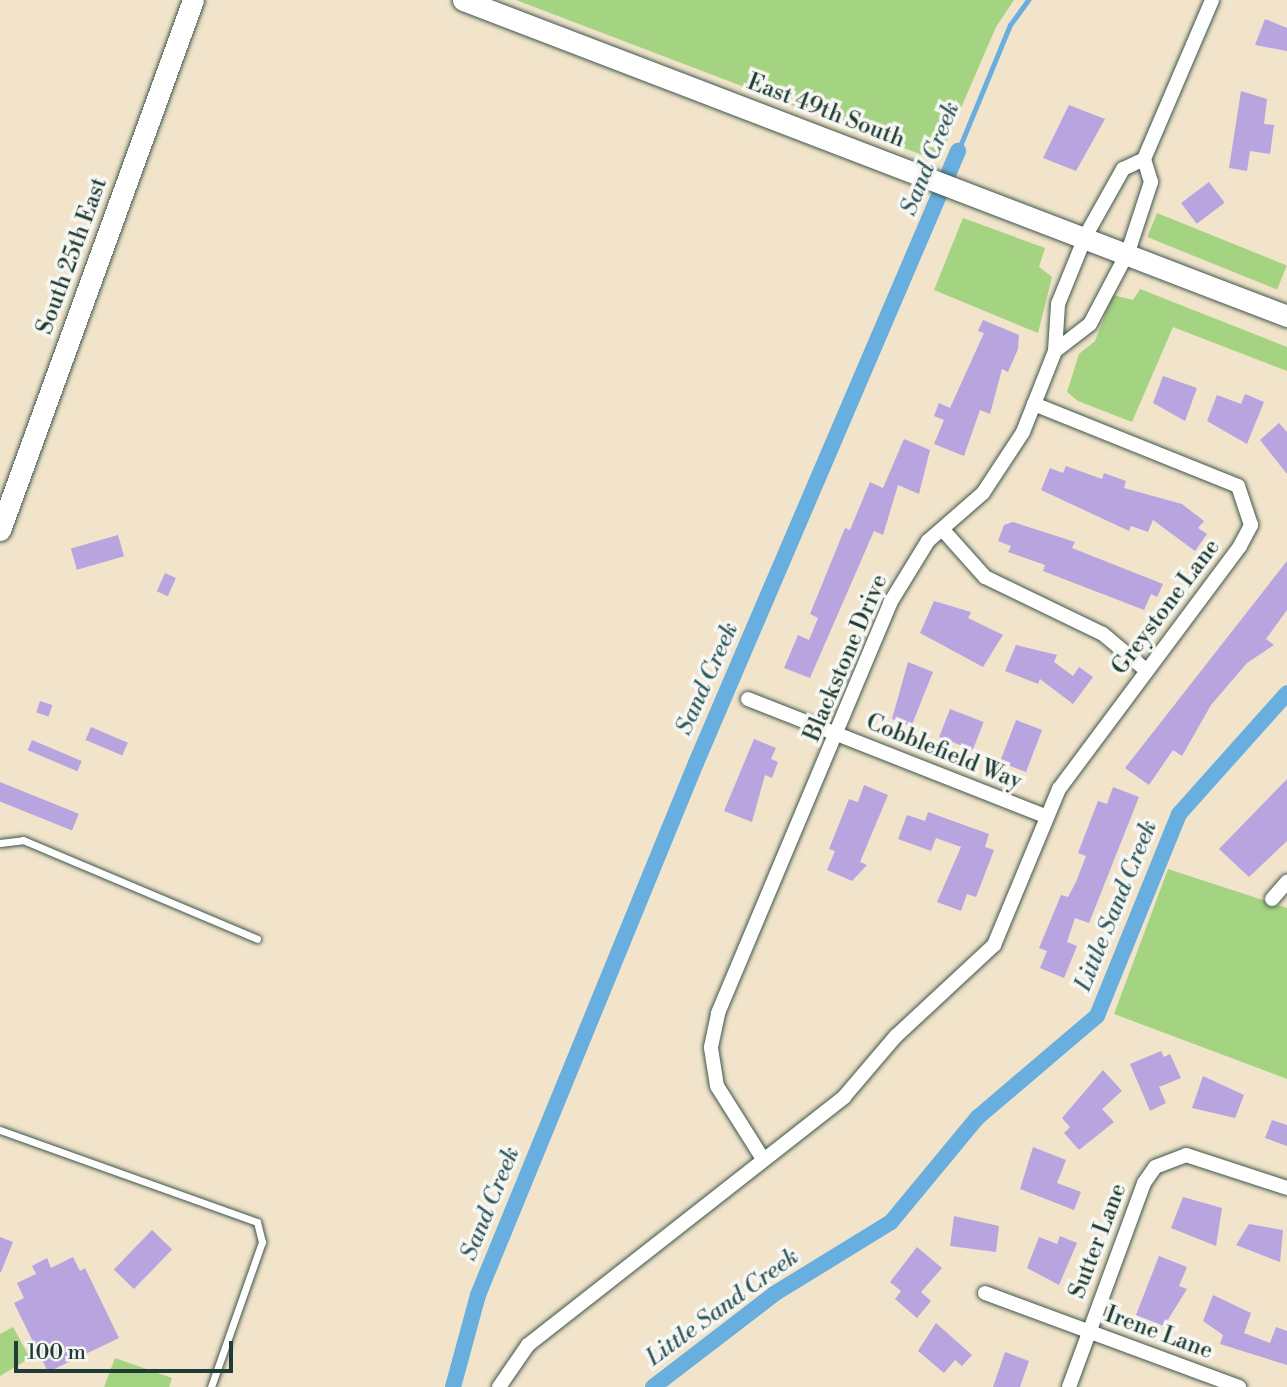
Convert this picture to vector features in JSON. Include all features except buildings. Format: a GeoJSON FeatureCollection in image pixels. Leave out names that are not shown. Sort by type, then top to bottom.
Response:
{"type":"FeatureCollection","features":[{"type":"Feature","properties":{"kind":"street","name":"South 25th East"},"geometry":{"type":"LineString","coordinates":[[0,530],[193,0]]}},
{"type":"Feature","properties":{"kind":"street","name":"East 49th South"},"geometry":{"type":"LineString","coordinates":[[463,0],[927,179],[1086,235],[1287,316]]}},
{"type":"Feature","properties":{"kind":"street"},"geometry":{"type":"LineString","coordinates":[[1055,351],[1090,324],[1128,252],[1151,182],[1144,159],[1212,0]]}},
{"type":"Feature","properties":{"kind":"street","name":"Blackstone Drive"},"geometry":{"type":"LineString","coordinates":[[763,1159],[717,1086],[711,1047],[718,1013],[787,856],[890,603],[928,541],[943,530],[997,474],[1034,404],[1055,351],[1058,304],[1086,235],[1123,169],[1144,159]]}},
{"type":"Feature","properties":{"kind":"street","name":"Greystone Lane"},"geometry":{"type":"LineString","coordinates":[[763,1159],[844,1097],[896,1036],[994,945],[1045,816],[1080,757],[1240,546],[1251,525],[1247,504],[1238,486],[1214,473],[1034,404]]}},
{"type":"Feature","properties":{"kind":"street"},"geometry":{"type":"LineString","coordinates":[[943,530],[985,577],[1103,634],[1147,671]]}},
{"type":"Feature","properties":{"kind":"street","name":"Cobblefield Way"},"geometry":{"type":"LineString","coordinates":[[748,698],[1045,816]]}},
{"type":"Feature","properties":{"kind":"street"},"geometry":{"type":"LineString","coordinates":[[1272,899],[1287,882]]}},
{"type":"Feature","properties":{"kind":"street","name":"Sutter Lane"},"geometry":{"type":"LineString","coordinates":[[1069,1387],[1144,1183],[1172,1158],[1209,1161],[1287,1188]]}},
{"type":"Feature","properties":{"kind":"street"},"geometry":{"type":"LineString","coordinates":[[499,1387],[528,1345],[763,1159]]}},
{"type":"Feature","properties":{"kind":"street","name":"Irene Lane"},"geometry":{"type":"LineString","coordinates":[[985,1293],[1239,1387]]}},
{"type":"Feature","properties":{"kind":"lane"},"geometry":{"type":"LineString","coordinates":[[0,844],[23,840],[257,939]]}},
{"type":"Feature","properties":{"kind":"lane"},"geometry":{"type":"LineString","coordinates":[[0,1130],[257,1222],[262,1242],[211,1387]]}},
{"type":"Feature","properties":{"kind":"green space"},"geometry":{"type":"Polygon","coordinates":[[[516,0],[1014,0],[996,27],[938,161],[516,0]]]}},
{"type":"Feature","properties":{"kind":"green space"},"geometry":{"type":"Polygon","coordinates":[[[1157,213],[1287,265],[1277,290],[1147,237],[1157,213]]]}},
{"type":"Feature","properties":{"kind":"green space"},"geometry":{"type":"Polygon","coordinates":[[[963,218],[1045,248],[1039,267],[1052,277],[1038,333],[934,290],[963,218]]]}},
{"type":"Feature","properties":{"kind":"green space"},"geometry":{"type":"Polygon","coordinates":[[[1140,289],[1287,347],[1287,371],[1173,327],[1132,422],[1078,401],[1067,392],[1079,354],[1095,341],[1113,295],[1133,300],[1140,289]]]}},
{"type":"Feature","properties":{"kind":"green space"},"geometry":{"type":"Polygon","coordinates":[[[1168,869],[1287,908],[1287,1079],[1114,1014],[1168,869]]]}},
{"type":"Feature","properties":{"kind":"green space"},"geometry":{"type":"Polygon","coordinates":[[[13,1327],[30,1358],[0,1376],[0,1334],[13,1327]]]}},
{"type":"Feature","properties":{"kind":"green space"},"geometry":{"type":"Polygon","coordinates":[[[115,1358],[172,1378],[169,1387],[104,1387],[115,1358]]]}},
{"type":"Feature","properties":{"kind":"waterway","name":"Sand Creek"},"geometry":{"type":"LineString","coordinates":[[958,151],[1010,25],[1028,0]]}},
{"type":"Feature","properties":{"kind":"waterway","name":"Sand Creek"},"geometry":{"type":"LineString","coordinates":[[453,1387],[478,1295],[696,763],[958,151]]}},
{"type":"Feature","properties":{"kind":"waterway","name":"Little Sand Creek"},"geometry":{"type":"LineString","coordinates":[[653,1387],[774,1294],[891,1222],[977,1118],[1097,1016],[1179,814],[1287,693]]}}]}
